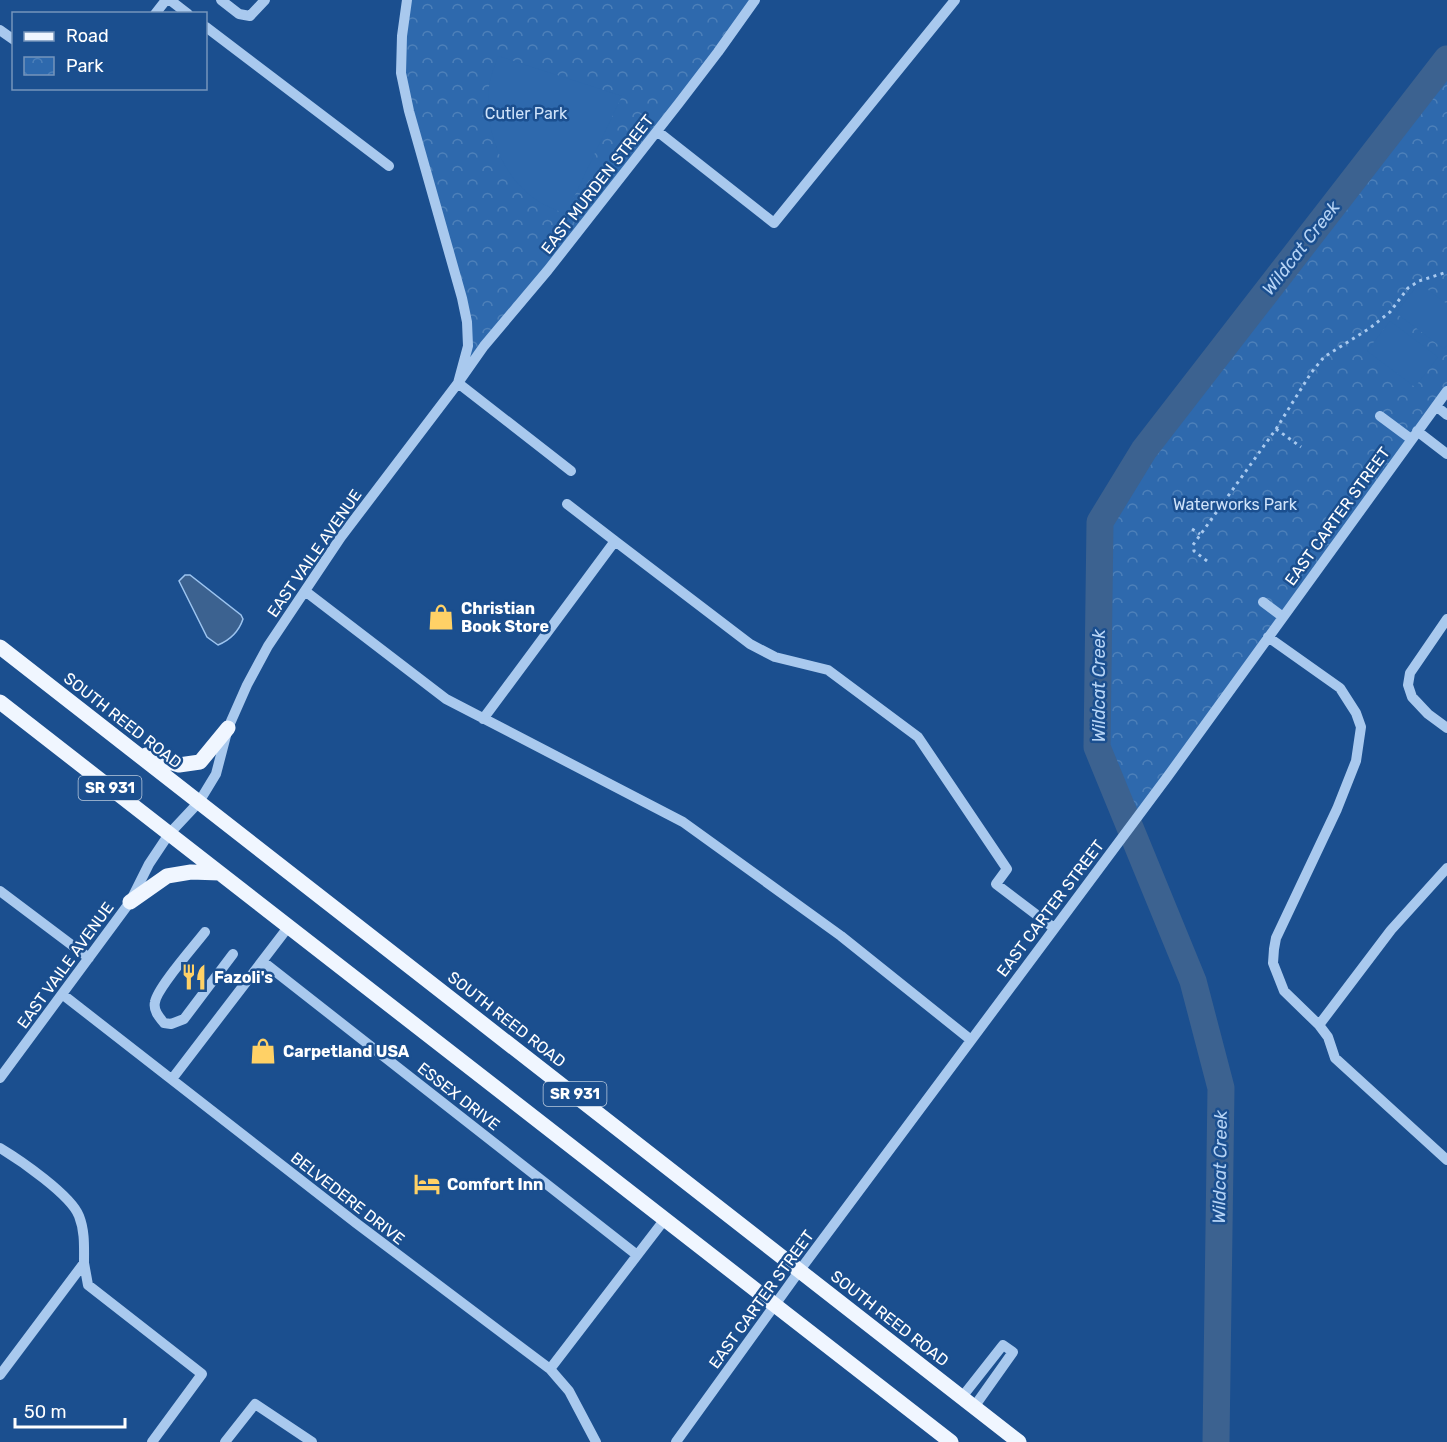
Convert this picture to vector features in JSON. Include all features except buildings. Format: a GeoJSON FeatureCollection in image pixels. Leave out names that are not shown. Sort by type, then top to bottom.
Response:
{"type":"FeatureCollection","features":[{"type":"Feature","properties":{"kind":"main road","name":"SOUTH REED ROAD"},"geometry":{"type":"LineString","coordinates":[[0,647],[1019,1442]]}},
{"type":"Feature","properties":{"kind":"main road","name":"SR 931"},"geometry":{"type":"LineString","coordinates":[[0,702],[951,1442]]}},
{"type":"Feature","properties":{"kind":"main road"},"geometry":{"type":"LineString","coordinates":[[129,748],[156,760],[179,765],[200,762],[228,728]]}},
{"type":"Feature","properties":{"kind":"main road"},"geometry":{"type":"LineString","coordinates":[[130,903],[166,876],[192,872],[220,873]]}},
{"type":"Feature","properties":{"kind":"street"},"geometry":{"type":"LineString","coordinates":[[157,12],[168,0],[185,12]]}},
{"type":"Feature","properties":{"kind":"street"},"geometry":{"type":"LineString","coordinates":[[221,0],[239,14],[250,16],[265,0]]}},
{"type":"Feature","properties":{"kind":"street","name":"EAST VAILE AVENUE"},"geometry":{"type":"LineString","coordinates":[[0,1078],[130,903],[149,864],[169,834],[199,802],[216,774],[228,728],[268,646],[341,537],[458,383],[468,346],[467,322],[401,73],[402,36],[407,0]]}},
{"type":"Feature","properties":{"kind":"street","name":"EAST MURDEN STREET"},"geometry":{"type":"LineString","coordinates":[[458,383],[484,346],[548,270],[657,131],[755,0]]}},
{"type":"Feature","properties":{"kind":"street"},"geometry":{"type":"LineString","coordinates":[[657,131],[774,223],[955,0]]}},
{"type":"Feature","properties":{"kind":"street"},"geometry":{"type":"LineString","coordinates":[[207,28],[389,166]]}},
{"type":"Feature","properties":{"kind":"street"},"geometry":{"type":"LineString","coordinates":[[458,383],[571,471]]}},
{"type":"Feature","properties":{"kind":"street","name":"EAST CARTER STREET"},"geometry":{"type":"LineString","coordinates":[[676,1442],[774,1305],[1168,776],[1447,391]]}},
{"type":"Feature","properties":{"kind":"street"},"geometry":{"type":"LineString","coordinates":[[1436,406],[1447,415]]}},
{"type":"Feature","properties":{"kind":"street"},"geometry":{"type":"LineString","coordinates":[[1380,416],[1447,454]]}},
{"type":"Feature","properties":{"kind":"street"},"geometry":{"type":"LineString","coordinates":[[567,504],[750,644],[775,657],[828,670],[918,737],[1007,869],[996,884],[1054,928]]}},
{"type":"Feature","properties":{"kind":"street"},"geometry":{"type":"LineString","coordinates":[[483,719],[615,541]]}},
{"type":"Feature","properties":{"kind":"street"},"geometry":{"type":"LineString","coordinates":[[305,591],[446,699],[683,822],[836,933],[971,1040]]}},
{"type":"Feature","properties":{"kind":"street"},"geometry":{"type":"LineString","coordinates":[[1263,602],[1283,617]]}},
{"type":"Feature","properties":{"kind":"street"},"geometry":{"type":"LineString","coordinates":[[1447,619],[1410,674],[1408,685],[1412,697],[1428,714],[1447,728]]}},
{"type":"Feature","properties":{"kind":"street"},"geometry":{"type":"LineString","coordinates":[[1268,637],[1340,688],[1356,713],[1360,727],[1356,761],[1337,809],[1276,938],[1273,963],[1284,991],[1319,1025],[1328,1037],[1335,1058],[1447,1160]]}},
{"type":"Feature","properties":{"kind":"street"},"geometry":{"type":"LineString","coordinates":[[1319,1025],[1391,930],[1447,868]]}},
{"type":"Feature","properties":{"kind":"street"},"geometry":{"type":"LineString","coordinates":[[0,891],[89,958]]}},
{"type":"Feature","properties":{"kind":"street"},"geometry":{"type":"LineString","coordinates":[[172,1079],[289,926]]}},
{"type":"Feature","properties":{"kind":"street"},"geometry":{"type":"LineString","coordinates":[[205,932],[160,990],[155,1002],[155,1010],[164,1023],[178,1022],[184,1018],[234,954]]}},
{"type":"Feature","properties":{"kind":"street","name":"ESSEX DRIVE"},"geometry":{"type":"LineString","coordinates":[[262,961],[637,1255]]}},
{"type":"Feature","properties":{"kind":"street","name":"BELVEDERE DRIVE"},"geometry":{"type":"LineString","coordinates":[[63,994],[357,1224],[550,1369],[569,1391],[596,1442]]}},
{"type":"Feature","properties":{"kind":"street"},"geometry":{"type":"LineString","coordinates":[[0,1149],[48,1181],[78,1213],[84,1231],[84,1263],[88,1285],[202,1374],[152,1442]]}},
{"type":"Feature","properties":{"kind":"street"},"geometry":{"type":"LineString","coordinates":[[550,1369],[665,1219]]}},
{"type":"Feature","properties":{"kind":"street"},"geometry":{"type":"LineString","coordinates":[[0,1375],[84,1263]]}},
{"type":"Feature","properties":{"kind":"street"},"geometry":{"type":"LineString","coordinates":[[962,1397],[1003,1345],[1013,1352],[974,1407]]}},
{"type":"Feature","properties":{"kind":"street"},"geometry":{"type":"LineString","coordinates":[[225,1442],[255,1404],[312,1442]]}},
{"type":"Feature","properties":{"kind":"path"},"geometry":{"type":"LineString","coordinates":[[1207,561],[1194,551],[1193,545],[1324,357],[1383,318],[1408,288],[1419,281],[1447,272]]}},
{"type":"Feature","properties":{"kind":"path"},"geometry":{"type":"LineString","coordinates":[[1276,429],[1301,447]]}},
{"type":"Feature","properties":{"kind":"path"},"geometry":{"type":"LineString","coordinates":[[1192,529],[1200,534]]}},
{"type":"Feature","properties":{"kind":"green space","name":"Cutler Park"},"geometry":{"type":"Polygon","coordinates":[[[407,0],[755,0],[458,383],[467,322],[401,73],[407,0]]]}},
{"type":"Feature","properties":{"kind":"green space"},"geometry":{"type":"Polygon","coordinates":[[[498,56],[622,96],[566,214],[541,203],[527,193],[506,167],[499,152],[493,137],[488,104],[490,83],[498,56]]]}},
{"type":"Feature","properties":{"kind":"green space","name":"Waterworks Park"},"geometry":{"type":"Polygon","coordinates":[[[1447,59],[1447,391],[1129,827],[1097,747],[1100,522],[1144,450],[1447,59]]]}},
{"type":"Feature","properties":{"kind":"green space"},"geometry":{"type":"Polygon","coordinates":[[[1419,283],[1447,304],[1447,345],[1444,349],[1396,313],[1419,283]]]}},
{"type":"Feature","properties":{"kind":"green space"},"geometry":{"type":"Polygon","coordinates":[[[1390,321],[1438,357],[1415,387],[1367,351],[1390,321]]]}},
{"type":"Feature","properties":{"kind":"shaded area"},"geometry":{"type":"Polygon","coordinates":[[[185,575],[190,575],[241,615],[243,619],[234,635],[218,645],[207,637],[179,581],[185,575]]]}},
{"type":"Feature","properties":{"kind":"waterway","name":"Wildcat Creek"},"geometry":{"type":"LineString","coordinates":[[1216,1442],[1221,1088],[1193,981],[1097,747],[1100,522],[1144,450],[1447,59]]}},
{"type":"Feature","properties":{"kind":"place","name":"Christian Book Store"},"geometry":{"type":"Point","coordinates":[441,617]}},
{"type":"Feature","properties":{"kind":"place","name":"Fazoli's"},"geometry":{"type":"Point","coordinates":[194,977]}},
{"type":"Feature","properties":{"kind":"place","name":"Carpetland USA"},"geometry":{"type":"Point","coordinates":[263,1051]}},
{"type":"Feature","properties":{"kind":"place","name":"Comfort Inn"},"geometry":{"type":"Point","coordinates":[427,1184]}}]}
